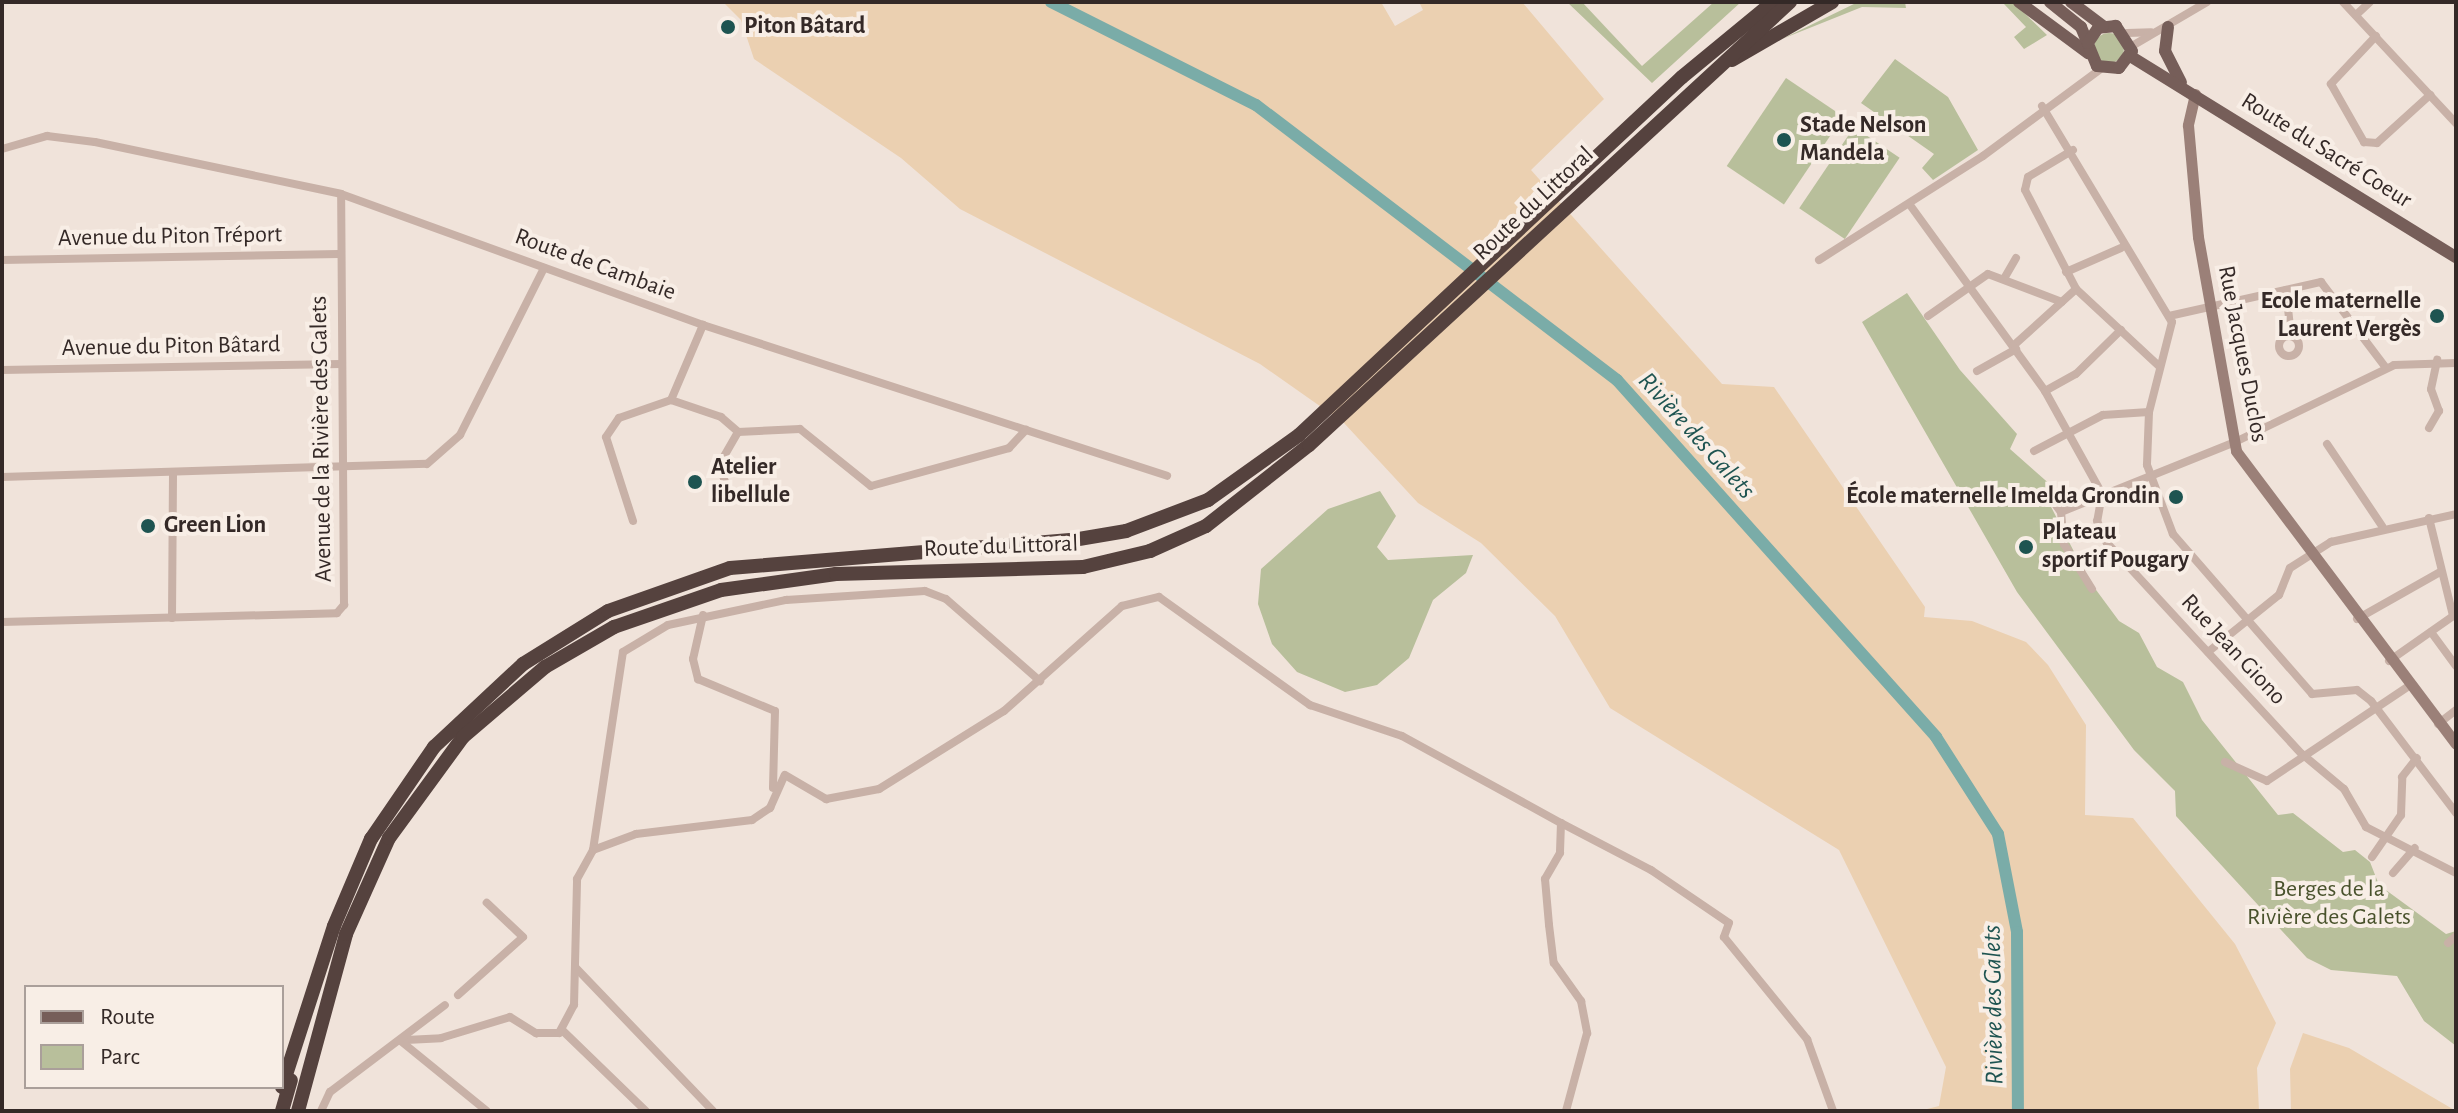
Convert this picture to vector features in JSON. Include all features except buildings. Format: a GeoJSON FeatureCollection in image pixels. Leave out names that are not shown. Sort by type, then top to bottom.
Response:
{"type":"FeatureCollection","features":[{"type":"Feature","properties":{"kind":"highway"},"geometry":{"type":"LineString","coordinates":[[1682,77],[1760,2]]}},
{"type":"Feature","properties":{"kind":"highway","name":"Route du Littoral"},"geometry":{"type":"LineString","coordinates":[[298,1111],[346,934],[389,838],[463,737],[545,667],[645,614],[770,580],[1121,560],[1206,526],[1304,440],[1636,130],[1682,77],[1773,2]]}},
{"type":"Feature","properties":{"kind":"highway","name":"Route du Littoral"},"geometry":{"type":"LineString","coordinates":[[1636,130],[1663,114],[1790,2]]}},
{"type":"Feature","properties":{"kind":"highway"},"geometry":{"type":"LineString","coordinates":[[1663,114],[1753,45],[1832,2]]}},
{"type":"Feature","properties":{"kind":"highway","name":"Route du Littoral"},"geometry":{"type":"LineString","coordinates":[[299,1049],[334,926],[371,839],[434,747],[501,681],[608,611],[687,579],[788,558],[1059,541],[1139,527],[1229,488],[1304,440]]}},
{"type":"Feature","properties":{"kind":"highway"},"geometry":{"type":"LineString","coordinates":[[284,1083],[299,1049]]}},
{"type":"Feature","properties":{"kind":"highway"},"geometry":{"type":"LineString","coordinates":[[282,1111],[299,1049]]}},
{"type":"Feature","properties":{"kind":"highway"},"geometry":{"type":"LineString","coordinates":[[274,1111],[281,1089]]}},
{"type":"Feature","properties":{"kind":"main road"},"geometry":{"type":"LineString","coordinates":[[2019,2],[2093,56],[2128,56],[2127,33],[2103,26],[2071,2]]}},
{"type":"Feature","properties":{"kind":"main road"},"geometry":{"type":"LineString","coordinates":[[2050,2],[2093,56]]}},
{"type":"Feature","properties":{"kind":"main road"},"geometry":{"type":"LineString","coordinates":[[2093,56],[2103,26]]}},
{"type":"Feature","properties":{"kind":"main road"},"geometry":{"type":"LineString","coordinates":[[2162,30],[2167,59],[2185,88]]}},
{"type":"Feature","properties":{"kind":"main road","name":"Route du Sacré Coeur"},"geometry":{"type":"LineString","coordinates":[[2128,56],[2185,88],[2456,257]]}},
{"type":"Feature","properties":{"kind":"street"},"geometry":{"type":"LineString","coordinates":[[2128,56],[2207,2]]}},
{"type":"Feature","properties":{"kind":"street"},"geometry":{"type":"LineString","coordinates":[[2343,2],[2456,123]]}},
{"type":"Feature","properties":{"kind":"street"},"geometry":{"type":"LineString","coordinates":[[2356,15],[2370,2]]}},
{"type":"Feature","properties":{"kind":"street"},"geometry":{"type":"LineString","coordinates":[[2127,33],[2162,30]]}},
{"type":"Feature","properties":{"kind":"street"},"geometry":{"type":"LineString","coordinates":[[2376,36],[2331,84],[2364,142],[2380,140],[2430,95]]}},
{"type":"Feature","properties":{"kind":"street"},"geometry":{"type":"LineString","coordinates":[[1819,260],[1910,205],[2042,106],[2084,81],[2093,56]]}},
{"type":"Feature","properties":{"kind":"street","name":"Rue Jacques Duclos"},"geometry":{"type":"LineString","coordinates":[[2185,88],[2209,307],[2233,443],[2357,619],[2456,744]]}},
{"type":"Feature","properties":{"kind":"street"},"geometry":{"type":"LineString","coordinates":[[2042,106],[2073,150],[2121,248],[2169,316],[2172,340],[2159,366],[2149,412],[2150,476],[2173,534],[2312,694],[2357,690],[2373,704],[2456,813]]}},
{"type":"Feature","properties":{"kind":"street","name":"Route de Cambaie"},"geometry":{"type":"LineString","coordinates":[[2,149],[47,136],[95,142],[341,194],[703,325],[1167,476]]}},
{"type":"Feature","properties":{"kind":"street"},"geometry":{"type":"LineString","coordinates":[[2073,150],[2028,177],[2025,190],[2076,289],[2159,366]]}},
{"type":"Feature","properties":{"kind":"street","name":"Avenue de la Rivière des Galets"},"geometry":{"type":"LineString","coordinates":[[2,622],[337,613],[344,605],[339,254],[341,194]]}},
{"type":"Feature","properties":{"kind":"street"},"geometry":{"type":"LineString","coordinates":[[1910,205],[2045,391],[2102,494]]}},
{"type":"Feature","properties":{"kind":"street"},"geometry":{"type":"LineString","coordinates":[[2066,272],[2121,248]]}},
{"type":"Feature","properties":{"kind":"street","name":"Avenue du Piton Tréport"},"geometry":{"type":"LineString","coordinates":[[2,260],[339,254]]}},
{"type":"Feature","properties":{"kind":"street"},"geometry":{"type":"LineString","coordinates":[[2005,277],[2016,258]]}},
{"type":"Feature","properties":{"kind":"street"},"geometry":{"type":"LineString","coordinates":[[2,477],[342,471],[427,464],[453,446],[544,268]]}},
{"type":"Feature","properties":{"kind":"street"},"geometry":{"type":"LineString","coordinates":[[1928,316],[1988,274],[2005,277],[2062,302]]}},
{"type":"Feature","properties":{"kind":"street"},"geometry":{"type":"LineString","coordinates":[[2169,316],[2315,281],[2330,286],[2386,368]]}},
{"type":"Feature","properties":{"kind":"street"},"geometry":{"type":"LineString","coordinates":[[1977,371],[2014,348],[2076,289]]}},
{"type":"Feature","properties":{"kind":"street"},"geometry":{"type":"LineString","coordinates":[[2286,290],[2291,336]]}},
{"type":"Feature","properties":{"kind":"street"},"geometry":{"type":"LineString","coordinates":[[671,400],[703,325]]}},
{"type":"Feature","properties":{"kind":"street"},"geometry":{"type":"LineString","coordinates":[[2045,391],[2076,374],[2121,330]]}},
{"type":"Feature","properties":{"kind":"street"},"geometry":{"type":"LineString","coordinates":[[2429,428],[2439,411],[2431,389],[2437,360]]}},
{"type":"Feature","properties":{"kind":"street"},"geometry":{"type":"LineString","coordinates":[[2061,512],[2233,443],[2386,368],[2437,360],[2456,363]]}},
{"type":"Feature","properties":{"kind":"street","name":"Avenue du Piton Bâtard"},"geometry":{"type":"LineString","coordinates":[[2,370],[341,364]]}},
{"type":"Feature","properties":{"kind":"street"},"geometry":{"type":"LineString","coordinates":[[633,521],[606,437],[619,418],[671,400],[721,417],[738,432],[800,429],[871,486],[1009,448],[1026,430]]}},
{"type":"Feature","properties":{"kind":"street"},"geometry":{"type":"LineString","coordinates":[[2034,451],[2066,431],[2103,415],[2149,412]]}},
{"type":"Feature","properties":{"kind":"street"},"geometry":{"type":"LineString","coordinates":[[731,499],[719,465],[738,432]]}},
{"type":"Feature","properties":{"kind":"street"},"geometry":{"type":"LineString","coordinates":[[2327,444],[2382,526]]}},
{"type":"Feature","properties":{"kind":"street"},"geometry":{"type":"LineString","coordinates":[[172,618],[173,474]]}},
{"type":"Feature","properties":{"kind":"street"},"geometry":{"type":"LineString","coordinates":[[2047,493],[2061,512],[2064,544],[2092,589]]}},
{"type":"Feature","properties":{"kind":"street","name":"Rue Jean Giono"},"geometry":{"type":"LineString","coordinates":[[2102,494],[2100,532],[2302,754],[2344,789],[2366,827],[2415,848],[2456,873]]}},
{"type":"Feature","properties":{"kind":"street"},"geometry":{"type":"LineString","coordinates":[[2208,652],[2279,595],[2286,574],[2309,554],[2382,526],[2456,514]]}},
{"type":"Feature","properties":{"kind":"street"},"geometry":{"type":"LineString","coordinates":[[2389,661],[2455,617],[2440,572],[2429,518]]}},
{"type":"Feature","properties":{"kind":"street"},"geometry":{"type":"LineString","coordinates":[[2357,619],[2440,572]]}},
{"type":"Feature","properties":{"kind":"street"},"geometry":{"type":"LineString","coordinates":[[404,1041],[441,1038],[510,1017],[547,1036],[562,1030],[574,1005],[577,879],[593,850],[623,652],[634,639],[703,615],[925,591],[946,599],[1040,681]]}},
{"type":"Feature","properties":{"kind":"street"},"geometry":{"type":"LineString","coordinates":[[593,850],[636,834],[752,820],[770,808],[785,775],[826,799],[879,789],[1040,681],[1122,606],[1159,597],[1310,705],[1411,739],[1651,870],[1729,923],[1724,937],[1807,1039],[1833,1111]]}},
{"type":"Feature","properties":{"kind":"street"},"geometry":{"type":"LineString","coordinates":[[703,615],[693,659],[698,679],[714,691],[766,702],[777,716],[770,808]]}},
{"type":"Feature","properties":{"kind":"street"},"geometry":{"type":"LineString","coordinates":[[2431,632],[2456,666]]}},
{"type":"Feature","properties":{"kind":"street"},"geometry":{"type":"LineString","coordinates":[[2225,762],[2267,781],[2373,704],[2409,686]]}},
{"type":"Feature","properties":{"kind":"street"},"geometry":{"type":"LineString","coordinates":[[2438,724],[2456,710]]}},
{"type":"Feature","properties":{"kind":"street"},"geometry":{"type":"LineString","coordinates":[[2372,857],[2403,808],[2405,771],[2417,758]]}},
{"type":"Feature","properties":{"kind":"street"},"geometry":{"type":"LineString","coordinates":[[1561,823],[1560,853],[1545,879],[1549,925],[1554,963],[1581,1001],[1586,1025],[1566,1111]]}},
{"type":"Feature","properties":{"kind":"street"},"geometry":{"type":"LineString","coordinates":[[2393,873],[2415,848]]}},
{"type":"Feature","properties":{"kind":"street"},"geometry":{"type":"LineString","coordinates":[[458,995],[523,937],[487,903]]}},
{"type":"Feature","properties":{"kind":"street"},"geometry":{"type":"LineString","coordinates":[[2448,943],[2456,936]]}},
{"type":"Feature","properties":{"kind":"street"},"geometry":{"type":"LineString","coordinates":[[576,968],[713,1111]]}},
{"type":"Feature","properties":{"kind":"street"},"geometry":{"type":"LineString","coordinates":[[321,1111],[330,1092],[404,1041],[445,1005]]}},
{"type":"Feature","properties":{"kind":"street"},"geometry":{"type":"LineString","coordinates":[[562,1030],[646,1111]]}},
{"type":"Feature","properties":{"kind":"street"},"geometry":{"type":"LineString","coordinates":[[404,1041],[487,1111]]}},
{"type":"Feature","properties":{"kind":"green space"},"geometry":{"type":"Polygon","coordinates":[[[1567,2],[1582,2],[1642,66],[1714,2],[1741,2],[1652,83],[1567,2]]]}},
{"type":"Feature","properties":{"kind":"green space"},"geometry":{"type":"Polygon","coordinates":[[[1858,2],[1905,2],[1906,8],[1862,7],[1782,39],[1858,2]]]}},
{"type":"Feature","properties":{"kind":"green space"},"geometry":{"type":"Polygon","coordinates":[[[1983,2],[2013,2],[2047,35],[2024,49],[2014,37],[2026,27],[2004,4],[1983,2]]]}},
{"type":"Feature","properties":{"kind":"green space"},"geometry":{"type":"Polygon","coordinates":[[[2109,33],[2120,37],[2124,48],[2120,59],[2109,63],[2098,59],[2094,48],[2098,37],[2109,33]]]}},
{"type":"Feature","properties":{"kind":"green space"},"geometry":{"type":"Polygon","coordinates":[[[1895,59],[1948,97],[1978,150],[1933,180],[1922,168],[1934,154],[1861,103],[1895,59]]]}},
{"type":"Feature","properties":{"kind":"green space","name":"Stade Nelson Mandela"},"geometry":{"type":"Polygon","coordinates":[[[1786,78],[1843,117],[1784,204],[1727,166],[1786,78]]]}},
{"type":"Feature","properties":{"kind":"green space"},"geometry":{"type":"Polygon","coordinates":[[[1854,127],[1900,158],[1845,239],[1799,208],[1854,127]]]}},
{"type":"Feature","properties":{"kind":"green space","name":"Berges de la Rivière des Galets"},"geometry":{"type":"Polygon","coordinates":[[[1907,293],[1960,370],[2017,434],[2010,449],[2053,487],[2046,497],[2088,579],[2119,621],[2139,633],[2157,667],[2183,682],[2202,720],[2278,815],[2293,813],[2343,852],[2355,850],[2370,862],[2379,885],[2446,934],[2456,931],[2456,1046],[2424,1021],[2397,976],[2331,970],[2307,958],[2176,816],[2175,791],[2134,750],[2017,592],[1862,322],[1907,293]]]}},
{"type":"Feature","properties":{"kind":"green space"},"geometry":{"type":"Polygon","coordinates":[[[1380,491],[1396,516],[1377,547],[1388,560],[1473,555],[1466,573],[1433,600],[1409,658],[1377,685],[1345,692],[1297,672],[1272,644],[1258,604],[1261,569],[1328,509],[1380,491]]]}},
{"type":"Feature","properties":{"kind":"sand"},"geometry":{"type":"Polygon","coordinates":[[[723,2],[1381,2],[1395,26],[1423,10],[1419,2],[1522,2],[1604,99],[1531,170],[1722,384],[1774,387],[1925,607],[1924,617],[1972,621],[2026,642],[2048,665],[2086,725],[2085,815],[2133,818],[2235,944],[2276,1023],[2257,1068],[2259,1111],[1919,1111],[1939,1106],[1946,1067],[1839,850],[1610,708],[1555,616],[1481,543],[1418,503],[1344,423],[1260,364],[960,209],[901,158],[754,59],[741,20],[723,2]]]}},
{"type":"Feature","properties":{"kind":"sand"},"geometry":{"type":"Polygon","coordinates":[[[2303,1033],[2349,1048],[2456,1111],[2291,1111],[2290,1069],[2303,1033]]]}},
{"type":"Feature","properties":{"kind":"waterway","name":"Rivière des Galets"},"geometry":{"type":"LineString","coordinates":[[1051,2],[1256,105],[1617,380],[1936,737],[1998,834],[2017,932],[2018,1111]]}},
{"type":"Feature","properties":{"kind":"place","name":"Piton Bâtard"},"geometry":{"type":"Point","coordinates":[728,27]}},
{"type":"Feature","properties":{"kind":"place","name":"Stade Nelson Mandela"},"geometry":{"type":"Point","coordinates":[1784,140]}},
{"type":"Feature","properties":{"kind":"place","name":"Ecole maternelle Laurent Vergès"},"geometry":{"type":"Point","coordinates":[2437,316]}},
{"type":"Feature","properties":{"kind":"place","name":"Atelier libellule"},"geometry":{"type":"Point","coordinates":[695,482]}},
{"type":"Feature","properties":{"kind":"place","name":"École maternelle Imelda Grondin"},"geometry":{"type":"Point","coordinates":[2176,497]}},
{"type":"Feature","properties":{"kind":"place","name":"Green Lion"},"geometry":{"type":"Point","coordinates":[148,526]}},
{"type":"Feature","properties":{"kind":"place","name":"Plateau sportif Pougary"},"geometry":{"type":"Point","coordinates":[2026,547]}}]}
